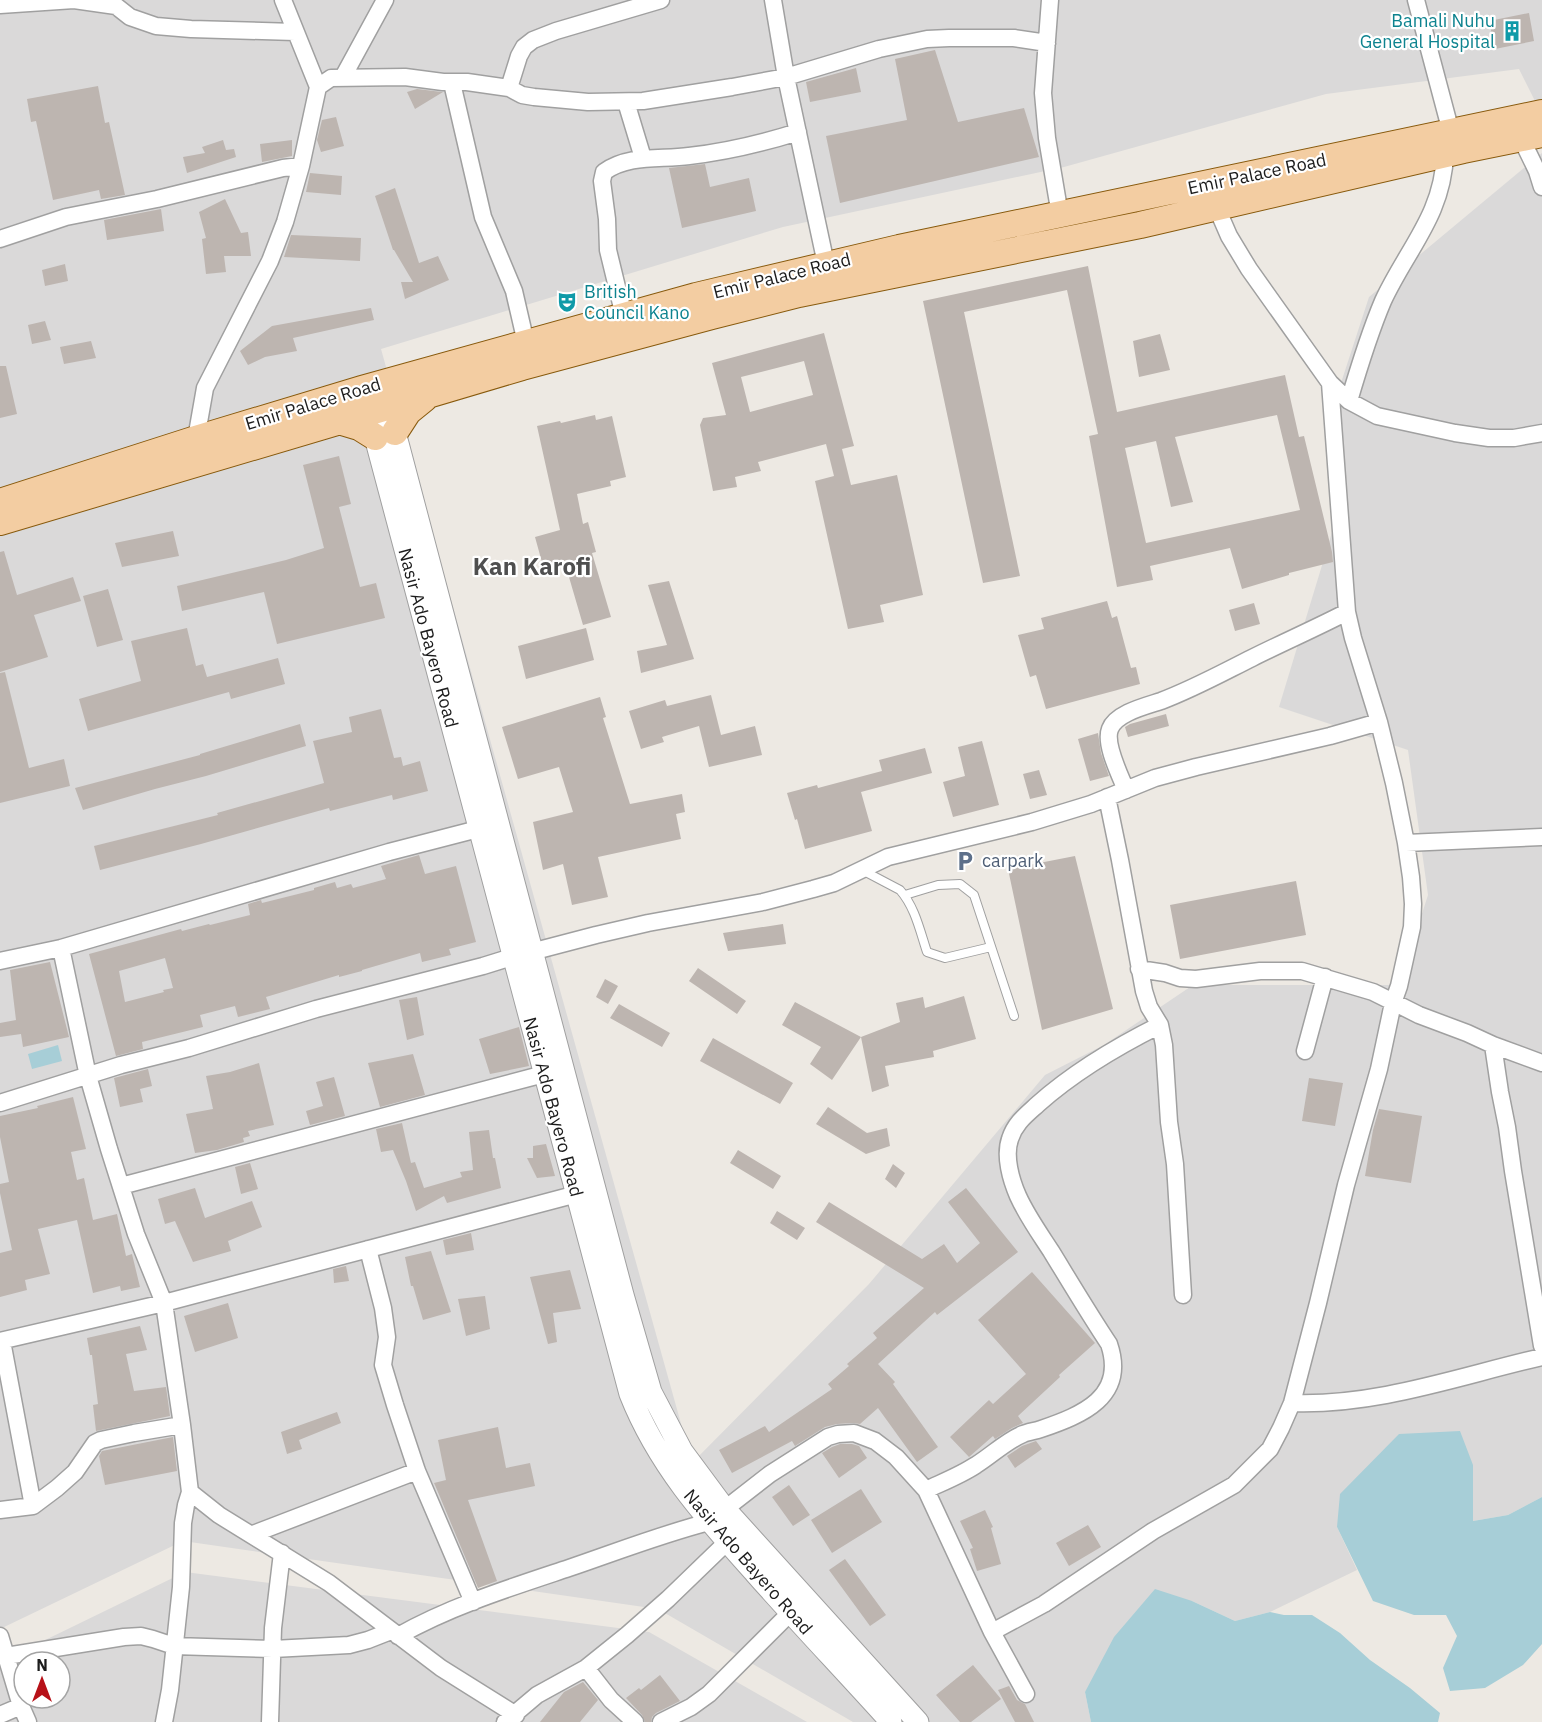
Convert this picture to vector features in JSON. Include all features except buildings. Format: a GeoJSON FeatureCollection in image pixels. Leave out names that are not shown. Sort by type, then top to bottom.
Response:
{"type":"FeatureCollection","features":[{"type":"Feature","properties":{"kind":"main road","name":"Emir Palace Road"},"geometry":{"type":"LineString","coordinates":[[0,502],[200,450],[375,398],[526,343],[624,316],[799,294],[1129,227],[1216,206],[1448,143],[1542,112]]}},
{"type":"Feature","properties":{"kind":"main road","name":"Emir Palace Road"},"geometry":{"type":"LineString","coordinates":[[0,522],[200,450],[339,421],[375,398],[430,395],[522,367],[826,264],[1060,215],[1448,143],[1531,136]]}},
{"type":"Feature","properties":{"kind":"main road"},"geometry":{"type":"LineString","coordinates":[[339,421],[385,435],[408,412],[430,395]]}},
{"type":"Feature","properties":{"kind":"street"},"geometry":{"type":"LineString","coordinates":[[0,5],[74,0],[116,6],[130,17],[156,26],[201,30],[295,32]]}},
{"type":"Feature","properties":{"kind":"street"},"geometry":{"type":"LineString","coordinates":[[200,450],[205,388],[270,261],[285,222],[301,166],[318,87],[283,0]]}},
{"type":"Feature","properties":{"kind":"street"},"geometry":{"type":"LineString","coordinates":[[343,77],[385,0]]}},
{"type":"Feature","properties":{"kind":"street"},"geometry":{"type":"LineString","coordinates":[[509,88],[519,56],[524,47],[533,40],[662,0]]}},
{"type":"Feature","properties":{"kind":"street"},"geometry":{"type":"LineString","coordinates":[[773,0],[786,77],[826,264]]}},
{"type":"Feature","properties":{"kind":"street"},"geometry":{"type":"LineString","coordinates":[[1050,0],[1043,93],[1047,138],[1060,215]]}},
{"type":"Feature","properties":{"kind":"street"},"geometry":{"type":"LineString","coordinates":[[1349,401],[1366,345],[1384,299],[1429,221],[1441,181],[1448,143],[1416,0]]}},
{"type":"Feature","properties":{"kind":"street"},"geometry":{"type":"LineString","coordinates":[[318,87],[331,78],[405,77],[509,88],[522,95],[534,97],[588,102],[643,101],[786,77],[879,49],[927,39],[1014,38],[1047,43]]}},
{"type":"Feature","properties":{"kind":"street"},"geometry":{"type":"LineString","coordinates":[[452,83],[483,217],[514,291],[526,343]]}},
{"type":"Feature","properties":{"kind":"street"},"geometry":{"type":"LineString","coordinates":[[626,102],[644,158]]}},
{"type":"Feature","properties":{"kind":"street"},"geometry":{"type":"LineString","coordinates":[[624,316],[608,250],[602,176],[608,169],[644,158],[710,153],[798,132]]}},
{"type":"Feature","properties":{"kind":"street"},"geometry":{"type":"LineString","coordinates":[[1531,136],[1542,187]]}},
{"type":"Feature","properties":{"kind":"street"},"geometry":{"type":"LineString","coordinates":[[0,239],[66,217],[301,166]]}},
{"type":"Feature","properties":{"kind":"street"},"geometry":{"type":"LineString","coordinates":[[1216,206],[1229,236],[1249,269],[1330,383],[1349,401],[1377,416],[1455,433],[1514,438],[1542,432]]}},
{"type":"Feature","properties":{"kind":"street"},"geometry":{"type":"LineString","coordinates":[[992,1632],[1044,1604],[1153,1531],[1234,1485],[1270,1449],[1292,1403],[1346,1185],[1379,1069],[1393,1003],[1400,986],[1412,927],[1413,904],[1406,843],[1394,783],[1347,612],[1330,383]]}},
{"type":"Feature","properties":{"kind":"street","name":"Nasir Ado Bayero Road"},"geometry":{"type":"LineString","coordinates":[[375,398],[478,829],[523,954],[544,1074],[630,1394],[646,1431],[684,1491],[717,1515],[727,1542],[891,1722]]}},
{"type":"Feature","properties":{"kind":"street"},"geometry":{"type":"LineString","coordinates":[[385,435],[523,954],[651,1392],[717,1515],[918,1722]]}},
{"type":"Feature","properties":{"kind":"street"},"geometry":{"type":"LineString","coordinates":[[1126,790],[1109,737],[1110,730],[1118,719],[1132,711],[1202,683],[1347,612]]}},
{"type":"Feature","properties":{"kind":"street"},"geometry":{"type":"LineString","coordinates":[[0,1103],[121,1065],[189,1048],[316,1009],[523,954],[648,923],[762,902],[834,883],[888,857],[1032,822],[1091,804],[1155,778],[1330,736],[1378,722]]}},
{"type":"Feature","properties":{"kind":"street"},"geometry":{"type":"LineString","coordinates":[[1107,797],[1139,969],[1149,1007],[1160,1025],[1164,1045],[1169,1122],[1175,1164],[1183,1295]]}},
{"type":"Feature","properties":{"kind":"street"},"geometry":{"type":"LineString","coordinates":[[0,961],[61,948],[378,855],[478,829]]}},
{"type":"Feature","properties":{"kind":"street"},"geometry":{"type":"LineString","coordinates":[[1406,843],[1541,842]]}},
{"type":"Feature","properties":{"kind":"street"},"geometry":{"type":"LineString","coordinates":[[61,948],[88,1076],[136,1234],[164,1303],[182,1425],[190,1492],[183,1523],[181,1587],[170,1690],[164,1722]]}},
{"type":"Feature","properties":{"kind":"street"},"geometry":{"type":"LineString","coordinates":[[1139,969],[1196,979],[1239,973],[1302,971],[1373,992],[1419,1015],[1542,1063]]}},
{"type":"Feature","properties":{"kind":"street"},"geometry":{"type":"LineString","coordinates":[[1305,1051],[1325,977]]}},
{"type":"Feature","properties":{"kind":"street"},"geometry":{"type":"LineString","coordinates":[[926,1490],[976,1466],[1023,1434],[1092,1406],[1101,1399],[1107,1388],[1113,1374],[1113,1358],[1109,1344],[1018,1197],[1010,1171],[1009,1141],[1017,1123],[1060,1084],[1125,1042],[1160,1025]]}},
{"type":"Feature","properties":{"kind":"street"},"geometry":{"type":"LineString","coordinates":[[1493,1045],[1542,1346]]}},
{"type":"Feature","properties":{"kind":"street"},"geometry":{"type":"LineString","coordinates":[[121,1186],[544,1074]]}},
{"type":"Feature","properties":{"kind":"street"},"geometry":{"type":"LineString","coordinates":[[33,1506],[1,1341],[164,1303],[577,1194]]}},
{"type":"Feature","properties":{"kind":"street"},"geometry":{"type":"LineString","coordinates":[[368,1249],[387,1338],[383,1365],[417,1471],[473,1602]]}},
{"type":"Feature","properties":{"kind":"street"},"geometry":{"type":"LineString","coordinates":[[1292,1403],[1340,1403],[1381,1396],[1542,1357]]}},
{"type":"Feature","properties":{"kind":"street"},"geometry":{"type":"LineString","coordinates":[[0,1510],[33,1506],[75,1472],[95,1443],[101,1440],[182,1425]]}},
{"type":"Feature","properties":{"kind":"street"},"geometry":{"type":"LineString","coordinates":[[6,1656],[141,1636],[174,1646],[273,1649],[349,1645],[395,1634],[473,1602],[717,1515],[770,1474],[814,1445],[828,1437],[846,1432],[875,1441],[896,1457],[926,1490],[992,1632],[1026,1694]]}},
{"type":"Feature","properties":{"kind":"street"},"geometry":{"type":"LineString","coordinates":[[253,1534],[417,1471]]}},
{"type":"Feature","properties":{"kind":"street"},"geometry":{"type":"LineString","coordinates":[[190,1492],[219,1515],[329,1583],[510,1718],[537,1695],[586,1668],[627,1635],[727,1542]]}},
{"type":"Feature","properties":{"kind":"street"},"geometry":{"type":"LineString","coordinates":[[270,1722],[273,1628],[282,1553]]}},
{"type":"Feature","properties":{"kind":"street"},"geometry":{"type":"LineString","coordinates":[[661,1722],[691,1707],[709,1694],[790,1613]]}},
{"type":"Feature","properties":{"kind":"street"},"geometry":{"type":"LineString","coordinates":[[0,1636],[12,1676]]}},
{"type":"Feature","properties":{"kind":"street"},"geometry":{"type":"LineString","coordinates":[[586,1668],[611,1700],[635,1722]]}},
{"type":"Feature","properties":{"kind":"lane"},"geometry":{"type":"LineString","coordinates":[[862,870],[900,890],[905,895],[912,908],[927,952],[945,958],[991,947]]}},
{"type":"Feature","properties":{"kind":"lane"},"geometry":{"type":"LineString","coordinates":[[905,895],[938,885],[960,884],[974,895],[1014,1016]]}},
{"type":"Feature","properties":{"kind":"shaded area"},"geometry":{"type":"Polygon","coordinates":[[[0,0],[1542,0],[1542,115],[1519,69],[1326,94],[1064,167],[783,227],[381,349],[692,1463],[869,1284],[1045,1075],[1104,1045],[1193,985],[1399,985],[1428,895],[1408,750],[1279,707],[1340,506],[1340,386],[1369,297],[1542,153],[1542,1497],[1508,1515],[1473,1521],[1473,1465],[1337,1527],[1357,1570],[1270,1612],[1235,1621],[1192,1601],[1085,1692],[1091,1722],[853,1722],[658,1609],[183,1541],[0,1629],[0,0]]]}},
{"type":"Feature","properties":{"kind":"shaded area"},"geometry":{"type":"Polygon","coordinates":[[[185,1572],[649,1632],[807,1722],[0,1722],[0,1662],[12,1656],[12,1710],[72,1710],[72,1650],[25,1650],[185,1572]]]}},
{"type":"Feature","properties":{"kind":"water"},"geometry":{"type":"Polygon","coordinates":[[[58,1045],[62,1061],[32,1069],[28,1054],[58,1045]]]}},
{"type":"Feature","properties":{"kind":"water"},"geometry":{"type":"Polygon","coordinates":[[[1460,1431],[1473,1465],[1473,1521],[1508,1515],[1542,1497],[1542,1644],[1523,1665],[1485,1688],[1450,1691],[1443,1668],[1457,1636],[1446,1615],[1414,1615],[1373,1601],[1337,1527],[1340,1494],[1399,1434],[1460,1431]]]}},
{"type":"Feature","properties":{"kind":"water"},"geometry":{"type":"Polygon","coordinates":[[[1155,1589],[1192,1601],[1235,1621],[1270,1612],[1284,1615],[1312,1615],[1340,1633],[1370,1660],[1410,1688],[1440,1713],[1438,1722],[1091,1722],[1085,1692],[1114,1637],[1155,1589]]]}},
{"type":"Feature","properties":{"kind":"place","name":"Bamali Nuhu General Hospital"},"geometry":{"type":"Point","coordinates":[1512,31]}},
{"type":"Feature","properties":{"kind":"place","name":"British Council Kano"},"geometry":{"type":"Point","coordinates":[567,302]}},
{"type":"Feature","properties":{"kind":"place","name":"carpark"},"geometry":{"type":"Point","coordinates":[965,861]}},
{"type":"Feature","properties":{"kind":"district","name":"Kan Karofi"},"geometry":{"type":"Point","coordinates":[532,567]}}]}
